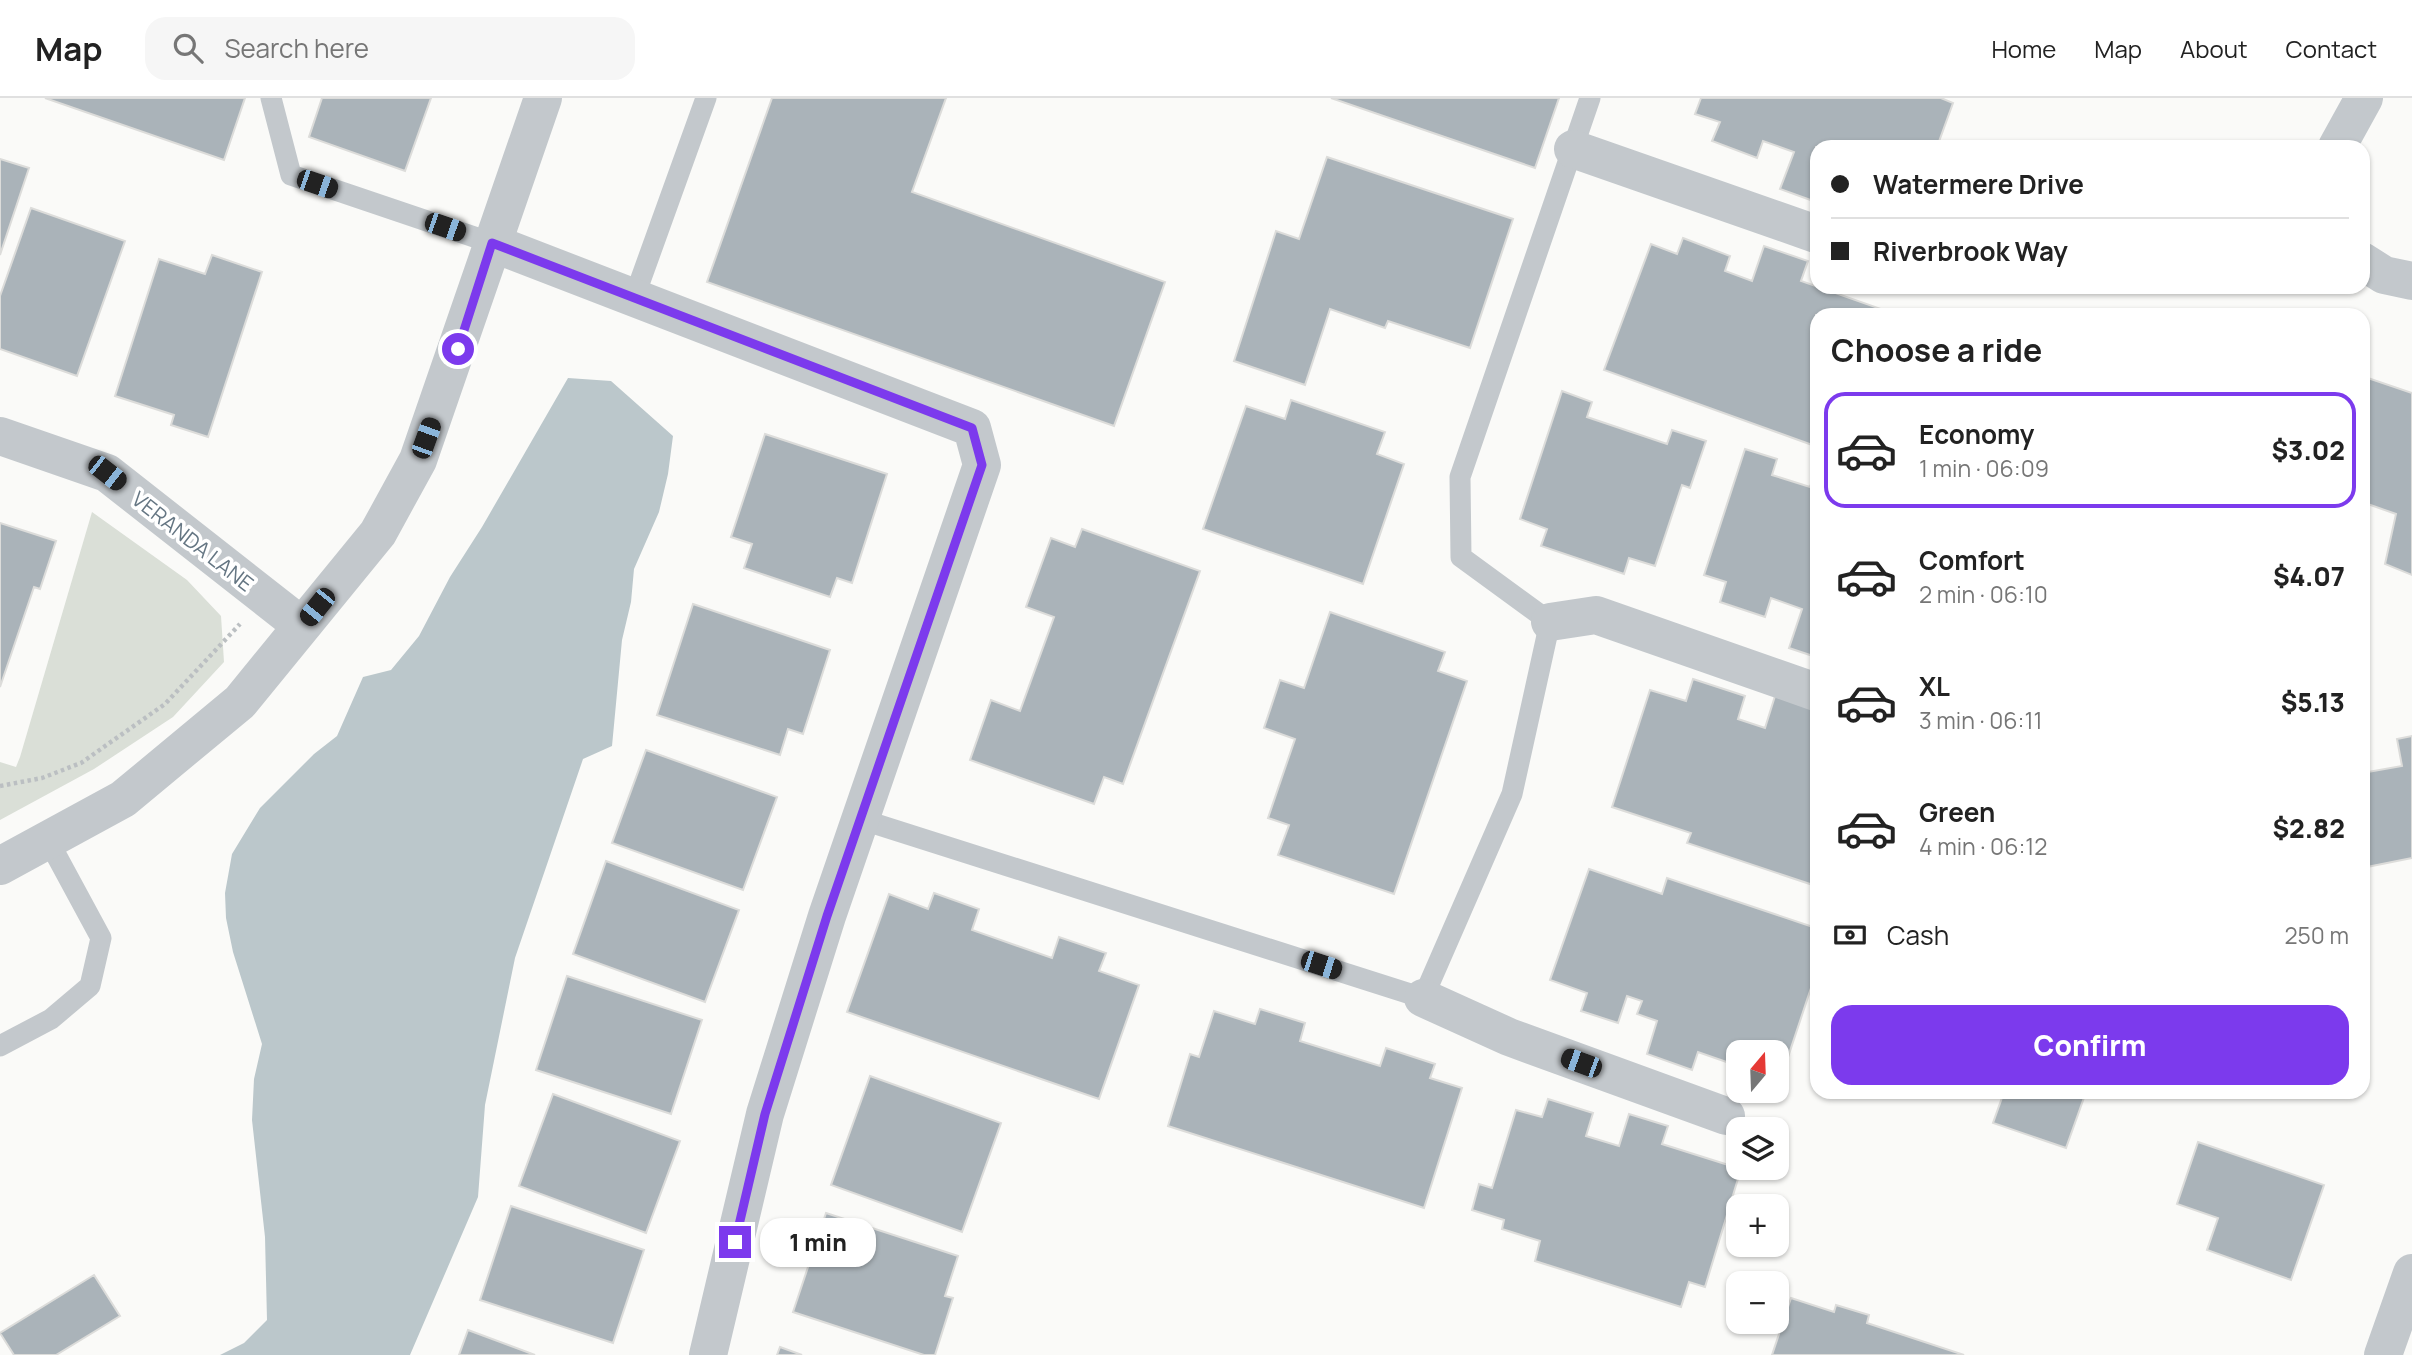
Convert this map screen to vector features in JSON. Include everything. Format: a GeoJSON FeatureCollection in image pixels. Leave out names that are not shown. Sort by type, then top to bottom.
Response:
{"type":"FeatureCollection","features":[{"type":"Feature","properties":{"kind":"street"},"geometry":{"type":"LineString","coordinates":[[0,866],[123,799],[240,702],[378,533],[418,460],[543,98]]}},
{"type":"Feature","properties":{"kind":"street"},"geometry":{"type":"LineString","coordinates":[[2341,140],[2364,98]]}},
{"type":"Feature","properties":{"kind":"street"},"geometry":{"type":"LineString","coordinates":[[1573,149],[1810,232]]}},
{"type":"Feature","properties":{"kind":"street"},"geometry":{"type":"LineString","coordinates":[[492,243],[972,428],[982,465],[827,916],[765,1114],[708,1355]]}},
{"type":"Feature","properties":{"kind":"street"},"geometry":{"type":"LineString","coordinates":[[2370,266],[2384,275],[2412,281]]}},
{"type":"Feature","properties":{"kind":"street","name":"VERANDA LANE"},"geometry":{"type":"LineString","coordinates":[[0,436],[107,473],[302,626]]}},
{"type":"Feature","properties":{"kind":"street"},"geometry":{"type":"LineString","coordinates":[[1550,622],[1596,615],[1810,690]]}},
{"type":"Feature","properties":{"kind":"street"},"geometry":{"type":"LineString","coordinates":[[1423,998],[1509,1037],[1726,1116]]}},
{"type":"Feature","properties":{"kind":"street"},"geometry":{"type":"LineString","coordinates":[[2383,1355],[2412,1273]]}},
{"type":"Feature","properties":{"kind":"lane"},"geometry":{"type":"LineString","coordinates":[[271,98],[291,175],[492,243]]}},
{"type":"Feature","properties":{"kind":"lane"},"geometry":{"type":"LineString","coordinates":[[634,298],[706,98]]}},
{"type":"Feature","properties":{"kind":"lane"},"geometry":{"type":"LineString","coordinates":[[860,819],[1423,998],[1512,794],[1550,622],[1461,557],[1460,477],[1590,98]]}},
{"type":"Feature","properties":{"kind":"lane"},"geometry":{"type":"LineString","coordinates":[[0,1046],[51,1019],[90,986],[99,950],[101,938],[48,840]]}},
{"type":"Feature","properties":{"kind":"path"},"geometry":{"type":"LineString","coordinates":[[0,786],[42,778],[81,763],[165,704],[265,597]]}},
{"type":"Feature","properties":{"kind":"shaded area"},"geometry":{"type":"Polygon","coordinates":[[[568,378],[611,381],[673,436],[659,512],[634,569],[631,602],[622,640],[612,746],[583,759],[515,958],[485,1105],[478,1197],[410,1355],[220,1355],[244,1343],[267,1320],[265,1237],[252,1120],[254,1079],[262,1044],[233,952],[226,918],[225,893],[232,854],[260,808],[314,754],[337,736],[363,677],[391,670],[419,636],[450,577],[568,378]]]}},
{"type":"Feature","properties":{"kind":"shaded area"},"geometry":{"type":"Polygon","coordinates":[[[92,512],[187,580],[221,616],[224,662],[173,717],[94,769],[0,820],[0,762],[16,767],[20,757],[92,512]]]}},
{"type":"Feature","properties":{"kind":"building"},"geometry":{"type":"Polygon","coordinates":[[[45,98],[245,98],[224,160],[45,98]]]}},
{"type":"Feature","properties":{"kind":"building"},"geometry":{"type":"Polygon","coordinates":[[[322,98],[431,98],[405,171],[309,137],[322,98]]]}},
{"type":"Feature","properties":{"kind":"building"},"geometry":{"type":"Polygon","coordinates":[[[772,98],[946,98],[912,192],[1165,282],[1114,426],[707,282],[772,98]]]}},
{"type":"Feature","properties":{"kind":"building"},"geometry":{"type":"Polygon","coordinates":[[[1331,98],[1559,98],[1535,168],[1331,98]]]}},
{"type":"Feature","properties":{"kind":"building"},"geometry":{"type":"Polygon","coordinates":[[[1701,98],[1941,98],[1953,103],[1940,140],[1810,140],[1810,200],[1780,189],[1794,152],[1763,141],[1757,158],[1712,141],[1720,122],[1695,114],[1701,98]]]}},
{"type":"Feature","properties":{"kind":"building"},"geometry":{"type":"Polygon","coordinates":[[[1327,157],[1513,219],[1470,348],[1388,321],[1385,328],[1330,309],[1305,385],[1234,361],[1276,231],[1299,239],[1327,157]]]}},
{"type":"Feature","properties":{"kind":"building"},"geometry":{"type":"Polygon","coordinates":[[[0,159],[29,168],[0,255],[0,159]]]}},
{"type":"Feature","properties":{"kind":"building"},"geometry":{"type":"Polygon","coordinates":[[[31,208],[125,241],[77,376],[0,349],[0,296],[31,208]]]}},
{"type":"Feature","properties":{"kind":"building"},"geometry":{"type":"Polygon","coordinates":[[[1683,238],[1730,256],[1725,271],[1752,281],[1764,246],[1808,261],[1801,281],[1810,284],[1810,294],[1838,294],[1878,308],[1810,308],[1810,444],[1604,370],[1651,244],[1677,254],[1683,238]]]}},
{"type":"Feature","properties":{"kind":"building"},"geometry":{"type":"Polygon","coordinates":[[[212,255],[262,272],[208,437],[171,425],[174,415],[115,396],[159,259],[205,274],[212,255]]]}},
{"type":"Feature","properties":{"kind":"building"},"geometry":{"type":"Polygon","coordinates":[[[2370,379],[2412,393],[2412,575],[2385,564],[2396,514],[2370,505],[2370,379]]]}},
{"type":"Feature","properties":{"kind":"building"},"geometry":{"type":"Polygon","coordinates":[[[1562,391],[1592,402],[1587,417],[1667,444],[1672,430],[1706,441],[1690,488],[1682,485],[1655,566],[1629,558],[1624,574],[1541,546],[1547,529],[1520,519],[1562,391]]]}},
{"type":"Feature","properties":{"kind":"building"},"geometry":{"type":"Polygon","coordinates":[[[1291,400],[1385,432],[1377,454],[1404,464],[1363,584],[1203,529],[1246,406],[1285,419],[1291,400]]]}},
{"type":"Feature","properties":{"kind":"building"},"geometry":{"type":"Polygon","coordinates":[[[765,434],[887,474],[852,583],[837,578],[830,597],[744,568],[752,544],[731,537],[765,434]]]}},
{"type":"Feature","properties":{"kind":"building"},"geometry":{"type":"Polygon","coordinates":[[[1745,449],[1777,459],[1772,475],[1810,487],[1810,655],[1789,648],[1802,609],[1771,598],[1765,617],[1720,602],[1726,582],[1704,575],[1745,449]]]}},
{"type":"Feature","properties":{"kind":"building"},"geometry":{"type":"Polygon","coordinates":[[[0,523],[56,541],[40,589],[34,587],[0,687],[0,523]]]}},
{"type":"Feature","properties":{"kind":"building"},"geometry":{"type":"Polygon","coordinates":[[[1082,529],[1200,571],[1123,784],[1104,777],[1094,804],[970,760],[991,700],[1020,711],[1054,617],[1026,607],[1051,538],[1075,547],[1082,529]]]}},
{"type":"Feature","properties":{"kind":"building"},"geometry":{"type":"Polygon","coordinates":[[[693,604],[830,650],[803,734],[788,729],[780,755],[657,715],[693,604]]]}},
{"type":"Feature","properties":{"kind":"building"},"geometry":{"type":"Polygon","coordinates":[[[1330,612],[1445,652],[1438,671],[1467,681],[1394,894],[1278,855],[1289,825],[1268,818],[1295,739],[1264,728],[1280,680],[1304,688],[1330,612]]]}},
{"type":"Feature","properties":{"kind":"building"},"geometry":{"type":"Polygon","coordinates":[[[1693,679],[1745,696],[1738,719],[1765,728],[1775,696],[1810,708],[1810,884],[1687,843],[1691,833],[1612,807],[1650,690],[1686,701],[1693,679]]]}},
{"type":"Feature","properties":{"kind":"building"},"geometry":{"type":"Polygon","coordinates":[[[2412,736],[2412,858],[2370,866],[2370,772],[2402,766],[2397,739],[2412,736]]]}},
{"type":"Feature","properties":{"kind":"building"},"geometry":{"type":"Polygon","coordinates":[[[646,750],[777,797],[743,890],[612,843],[646,750]]]}},
{"type":"Feature","properties":{"kind":"building"},"geometry":{"type":"Polygon","coordinates":[[[606,861],[739,910],[705,1002],[573,954],[606,861]]]}},
{"type":"Feature","properties":{"kind":"building"},"geometry":{"type":"Polygon","coordinates":[[[1589,869],[1662,894],[1667,878],[1810,926],[1810,991],[1789,1054],[1789,1040],[1726,1040],[1726,1062],[1698,1052],[1692,1070],[1647,1054],[1657,1021],[1637,1014],[1642,1001],[1627,996],[1618,1023],[1581,1011],[1587,993],[1550,980],[1589,869]]]}},
{"type":"Feature","properties":{"kind":"building"},"geometry":{"type":"Polygon","coordinates":[[[934,893],[979,909],[972,930],[1052,958],[1059,937],[1106,953],[1099,971],[1139,985],[1099,1099],[847,1012],[889,894],[928,909],[934,893]]]}},
{"type":"Feature","properties":{"kind":"building"},"geometry":{"type":"Polygon","coordinates":[[[567,976],[702,1020],[671,1114],[536,1070],[567,976]]]}},
{"type":"Feature","properties":{"kind":"building"},"geometry":{"type":"Polygon","coordinates":[[[1260,1009],[1305,1023],[1300,1041],[1380,1066],[1386,1048],[1435,1064],[1430,1078],[1462,1088],[1424,1208],[1168,1126],[1190,1054],[1199,1057],[1214,1011],[1255,1024],[1260,1009]]]}},
{"type":"Feature","properties":{"kind":"building"},"geometry":{"type":"Polygon","coordinates":[[[870,1076],[1001,1123],[962,1232],[831,1185],[870,1076]]]}},
{"type":"Feature","properties":{"kind":"building"},"geometry":{"type":"Polygon","coordinates":[[[553,1094],[680,1141],[646,1233],[519,1186],[553,1094]]]}},
{"type":"Feature","properties":{"kind":"building"},"geometry":{"type":"Polygon","coordinates":[[[1548,1099],[1593,1113],[1586,1136],[1619,1146],[1629,1114],[1668,1126],[1662,1144],[1726,1164],[1726,1180],[1738,1180],[1733,1194],[1726,1194],[1726,1218],[1705,1287],[1689,1282],[1681,1307],[1535,1261],[1540,1241],[1502,1229],[1504,1220],[1472,1210],[1479,1184],[1492,1188],[1516,1110],[1542,1117],[1548,1099]]]}},
{"type":"Feature","properties":{"kind":"building"},"geometry":{"type":"Polygon","coordinates":[[[2002,1099],[2084,1099],[2066,1148],[1993,1123],[2002,1099]]]}},
{"type":"Feature","properties":{"kind":"building"},"geometry":{"type":"Polygon","coordinates":[[[2198,1142],[2324,1185],[2291,1280],[2207,1250],[2218,1218],[2177,1204],[2198,1142]]]}},
{"type":"Feature","properties":{"kind":"building"},"geometry":{"type":"Polygon","coordinates":[[[511,1206],[644,1250],[613,1343],[480,1300],[511,1206]]]}},
{"type":"Feature","properties":{"kind":"building"},"geometry":{"type":"Polygon","coordinates":[[[826,1213],[958,1256],[945,1296],[953,1298],[935,1355],[924,1355],[793,1312],[826,1213]]]}},
{"type":"Feature","properties":{"kind":"building"},"geometry":{"type":"Polygon","coordinates":[[[94,1275],[120,1316],[56,1355],[14,1355],[0,1333],[94,1275]]]}},
{"type":"Feature","properties":{"kind":"building"},"geometry":{"type":"Polygon","coordinates":[[[1791,1298],[1834,1312],[1836,1305],[1869,1315],[1867,1323],[1964,1355],[1772,1355],[1779,1334],[1789,1334],[1791,1298]]]}},
{"type":"Feature","properties":{"kind":"building"},"geometry":{"type":"Polygon","coordinates":[[[468,1330],[535,1355],[459,1355],[468,1330]]]}},
{"type":"Feature","properties":{"kind":"building"},"geometry":{"type":"Polygon","coordinates":[[[780,1347],[802,1355],[777,1355],[780,1347]]]}},
{"type":"Feature","properties":{"kind":"route"},"geometry":{"type":"LineString","coordinates":[[458,349],[492,243],[972,428],[982,465],[827,916],[765,1114],[735,1242]]}}]}
